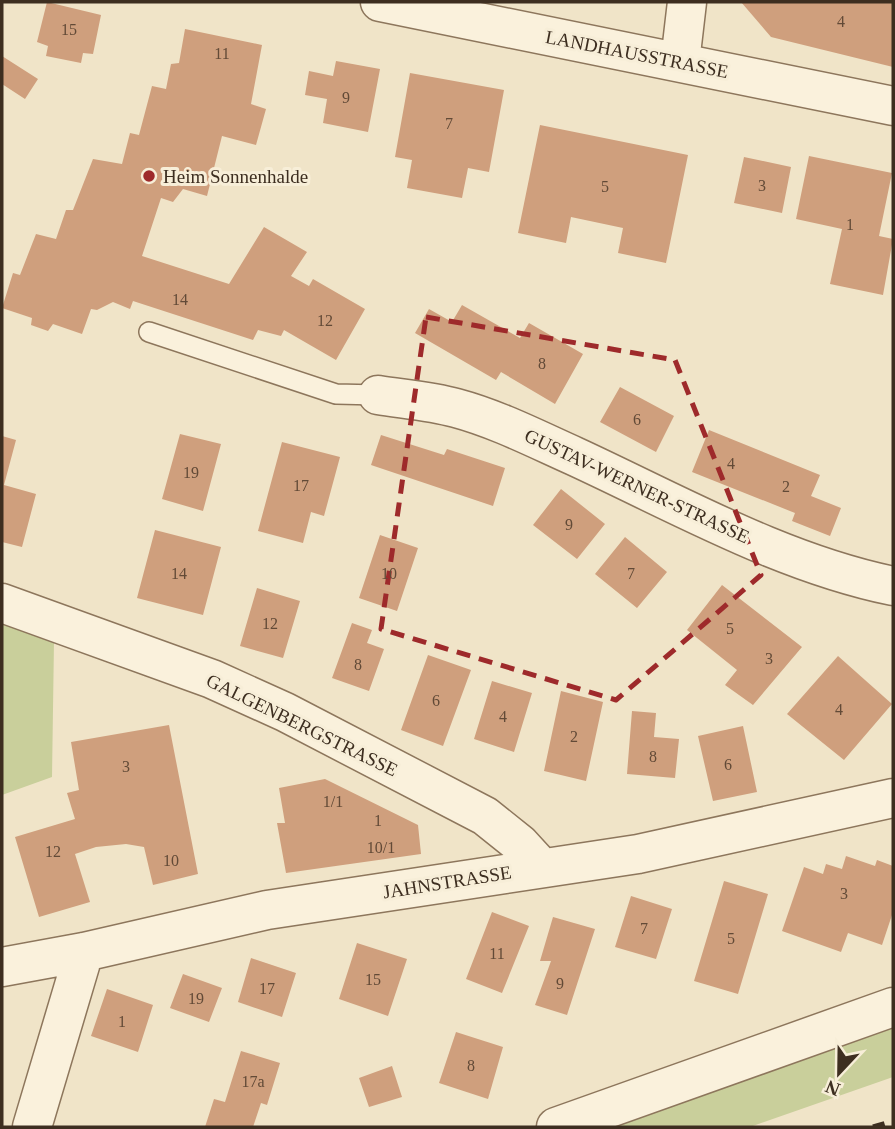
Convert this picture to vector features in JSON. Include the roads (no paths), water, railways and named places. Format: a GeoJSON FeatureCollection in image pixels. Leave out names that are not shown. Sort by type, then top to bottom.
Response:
{"type":"FeatureCollection","features":[{"type":"Feature","properties":{"kind":"street","name":"LANDHAUSSTRASSE"},"geometry":{"type":"LineString","coordinates":[[380,2],[893,106]]}},
{"type":"Feature","properties":{"kind":"street"},"geometry":{"type":"LineString","coordinates":[[680,62],[687,2]]}},
{"type":"Feature","properties":{"kind":"street","name":"GUSTAV-WERNER-STRASSE"},"geometry":{"type":"LineString","coordinates":[[377,395],[456,408],[521,432],[800,559],[859,579],[893,586]]}},
{"type":"Feature","properties":{"kind":"street","name":"GALGENBERGSTRASSE"},"geometry":{"type":"LineString","coordinates":[[2,603],[212,679],[285,712],[485,816],[520,844],[542,868]]}},
{"type":"Feature","properties":{"kind":"street","name":"JAHNSTRASSE"},"geometry":{"type":"LineString","coordinates":[[2,967],[84,952],[268,910],[638,854],[893,799]]}},
{"type":"Feature","properties":{"kind":"street"},"geometry":{"type":"LineString","coordinates":[[32,1127],[84,952]]}},
{"type":"Feature","properties":{"kind":"street"},"geometry":{"type":"LineString","coordinates":[[556,1127],[893,1007]]}},
{"type":"Feature","properties":{"kind":"lane"},"geometry":{"type":"LineString","coordinates":[[149,332],[336,394],[377,395]]}},
{"type":"Feature","properties":{"kind":"railway"},"geometry":{"type":"LineString","coordinates":[[873,1127],[893,1121]]}},
{"type":"Feature","properties":{"kind":"place","name":"Heim Sonnenhalde"},"geometry":{"type":"Point","coordinates":[149,176]}}]}
